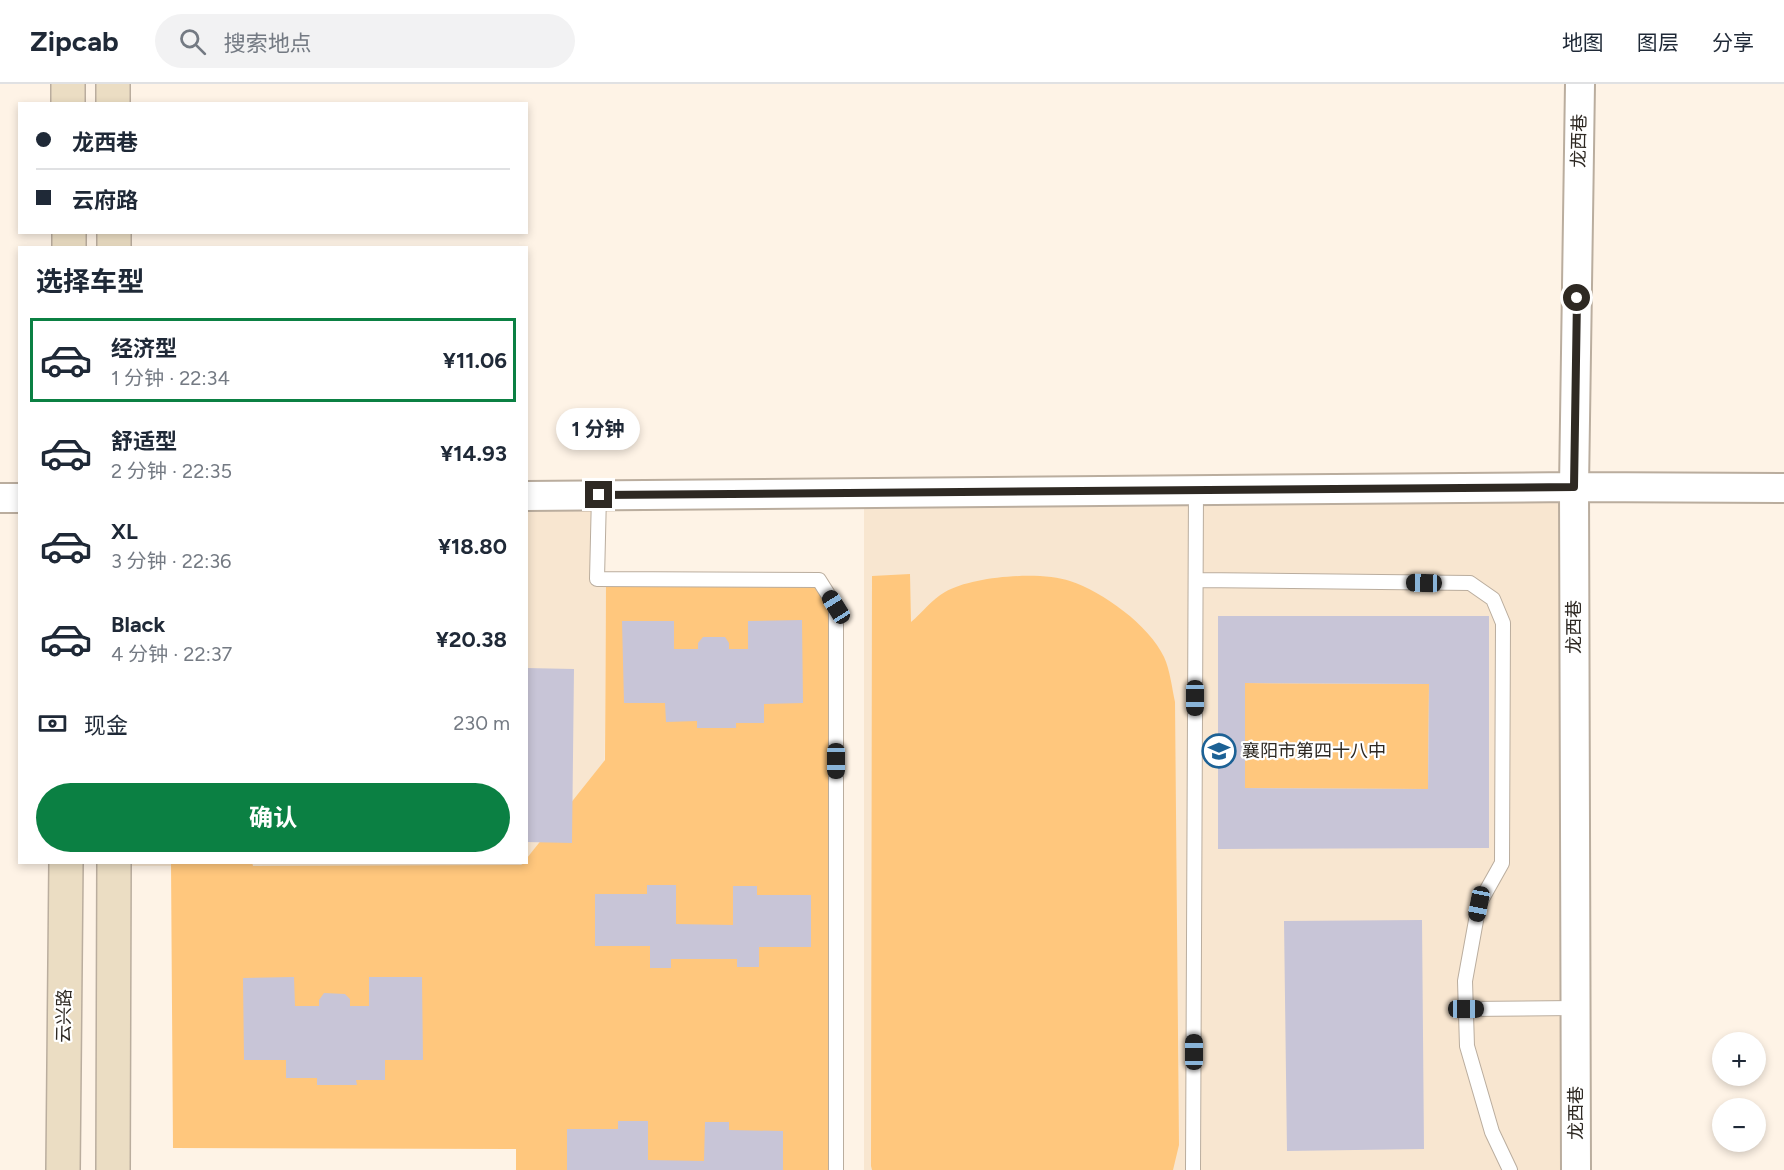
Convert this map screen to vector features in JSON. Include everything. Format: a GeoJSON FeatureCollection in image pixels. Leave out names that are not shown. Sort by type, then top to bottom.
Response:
{"type":"FeatureCollection","features":[{"type":"Feature","properties":{"kind":"street"},"geometry":{"type":"LineString","coordinates":[[68,84],[68,102]]}},
{"type":"Feature","properties":{"kind":"street"},"geometry":{"type":"LineString","coordinates":[[113,84],[113,102]]}},
{"type":"Feature","properties":{"kind":"street","name":"龙西巷"},"geometry":{"type":"LineString","coordinates":[[1576,1170],[1574,487],[1580,84]]}},
{"type":"Feature","properties":{"kind":"street"},"geometry":{"type":"LineString","coordinates":[[528,496],[1574,487],[1784,488]]}},
{"type":"Feature","properties":{"kind":"street"},"geometry":{"type":"LineString","coordinates":[[0,498],[18,498]]}},
{"type":"Feature","properties":{"kind":"street","name":"云兴路"},"geometry":{"type":"LineString","coordinates":[[63,1170],[66,864]]}},
{"type":"Feature","properties":{"kind":"street"},"geometry":{"type":"LineString","coordinates":[[113,1170],[114,864]]}},
{"type":"Feature","properties":{"kind":"lane"},"geometry":{"type":"LineString","coordinates":[[1193,1170],[1196,490]]}},
{"type":"Feature","properties":{"kind":"lane"},"geometry":{"type":"LineString","coordinates":[[599,495],[597,579],[819,580],[836,607],[836,1170]]}},
{"type":"Feature","properties":{"kind":"lane"},"geometry":{"type":"LineString","coordinates":[[1196,580],[1470,583],[1493,599],[1503,623],[1502,863],[1479,904],[1465,981],[1467,1046],[1492,1132],[1510,1170]]}},
{"type":"Feature","properties":{"kind":"lane"},"geometry":{"type":"LineString","coordinates":[[1466,1009],[1575,1008]]}},
{"type":"Feature","properties":{"kind":"shaded area","name":"襄阳市第四十八中"},"geometry":{"type":"Polygon","coordinates":[[[1574,487],[1576,1170],[864,1170],[864,493],[1574,487]]]}},
{"type":"Feature","properties":{"kind":"shaded area"},"geometry":{"type":"Polygon","coordinates":[[[599,495],[597,579],[606,579],[604,866],[114,866],[114,864],[528,864],[528,496],[599,495]]]}},
{"type":"Feature","properties":{"kind":"shaded area"},"geometry":{"type":"Polygon","coordinates":[[[910,574],[911,622],[945,592],[972,582],[1025,576],[1057,578],[1083,586],[1124,611],[1148,633],[1164,657],[1175,702],[1179,1145],[1173,1170],[872,1170],[872,576],[910,574]]]}},
{"type":"Feature","properties":{"kind":"shaded area"},"geometry":{"type":"Polygon","coordinates":[[[606,579],[819,580],[836,607],[836,1170],[516,1170],[516,1149],[173,1148],[171,864],[252,864],[253,866],[528,864],[528,857],[605,760],[606,579]]]}},
{"type":"Feature","properties":{"kind":"shaded area"},"geometry":{"type":"Polygon","coordinates":[[[1245,683],[1429,684],[1428,789],[1245,788],[1245,683]]]}},
{"type":"Feature","properties":{"kind":"building"},"geometry":{"type":"Polygon","coordinates":[[[1218,616],[1489,616],[1489,848],[1218,849],[1218,616]],[[1245,683],[1245,788],[1428,789],[1429,684],[1245,683]]]}},
{"type":"Feature","properties":{"kind":"building"},"geometry":{"type":"Polygon","coordinates":[[[802,620],[803,703],[764,704],[764,723],[736,723],[736,728],[697,728],[697,721],[666,722],[665,703],[624,703],[622,621],[674,621],[674,649],[698,649],[698,643],[703,637],[725,637],[729,643],[729,649],[748,649],[748,621],[802,620]]]}},
{"type":"Feature","properties":{"kind":"building"},"geometry":{"type":"Polygon","coordinates":[[[528,668],[574,669],[572,843],[528,842],[528,668]]]}},
{"type":"Feature","properties":{"kind":"building"},"geometry":{"type":"Polygon","coordinates":[[[647,885],[676,885],[676,924],[733,925],[733,886],[757,886],[757,895],[811,895],[811,947],[759,947],[759,967],[737,967],[737,959],[671,959],[671,968],[650,968],[650,946],[595,946],[595,894],[647,894],[647,885]]]}},
{"type":"Feature","properties":{"kind":"building"},"geometry":{"type":"Polygon","coordinates":[[[1422,920],[1424,1149],[1287,1151],[1284,921],[1422,920]]]}},
{"type":"Feature","properties":{"kind":"building"},"geometry":{"type":"Polygon","coordinates":[[[294,977],[295,1006],[319,1006],[319,1000],[324,993],[345,994],[350,999],[350,1006],[369,1006],[369,977],[422,977],[423,1060],[385,1060],[385,1080],[356,1080],[357,1085],[317,1085],[317,1078],[286,1078],[286,1060],[244,1060],[243,978],[294,977]]]}},
{"type":"Feature","properties":{"kind":"building"},"geometry":{"type":"Polygon","coordinates":[[[618,1121],[648,1121],[648,1160],[704,1161],[705,1122],[729,1122],[729,1130],[783,1131],[783,1170],[567,1170],[567,1129],[618,1129],[618,1121]]]}},
{"type":"Feature","properties":{"kind":"place","name":"襄阳市第四十八中"},"geometry":{"type":"Point","coordinates":[1219,751]}},
{"type":"Feature","properties":{"kind":"route"},"geometry":{"type":"LineString","coordinates":[[599,495],[1574,487],[1577,298]]}}]}
